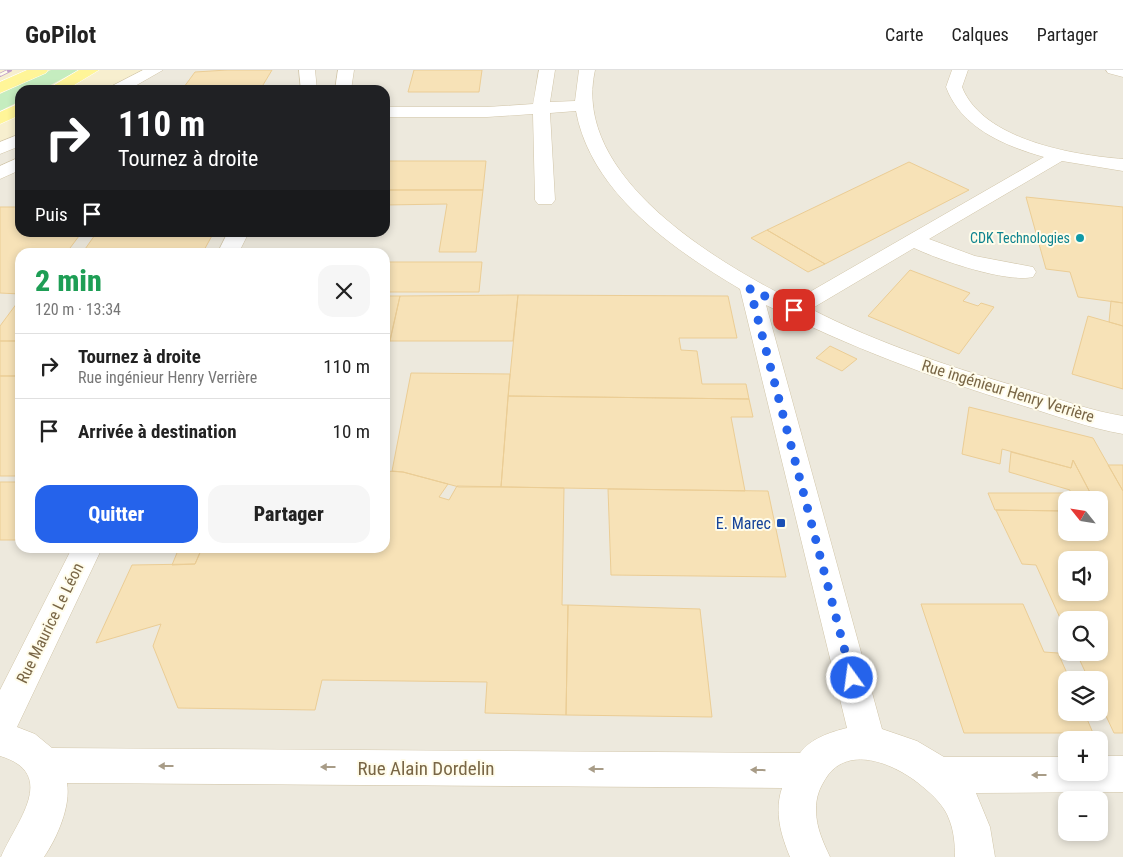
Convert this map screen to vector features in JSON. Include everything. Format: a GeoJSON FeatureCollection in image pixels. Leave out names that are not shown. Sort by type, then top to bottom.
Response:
{"type":"FeatureCollection","features":[{"type":"Feature","properties":{"kind":"main road"},"geometry":{"type":"LineString","coordinates":[[0,88],[40,70]]}},
{"type":"Feature","properties":{"kind":"main road"},"geometry":{"type":"LineString","coordinates":[[63,85],[91,70]]}},
{"type":"Feature","properties":{"kind":"main road"},"geometry":{"type":"LineString","coordinates":[[0,119],[15,111]]}},
{"type":"Feature","properties":{"kind":"street"},"geometry":{"type":"LineString","coordinates":[[126,85],[155,70]]}},
{"type":"Feature","properties":{"kind":"street"},"geometry":{"type":"LineString","coordinates":[[307,70],[308,85]]}},
{"type":"Feature","properties":{"kind":"street"},"geometry":{"type":"LineString","coordinates":[[343,85],[346,70]]}},
{"type":"Feature","properties":{"kind":"street"},"geometry":{"type":"LineString","coordinates":[[545,200],[541,108],[547,70]]}},
{"type":"Feature","properties":{"kind":"street","name":"Rue ingénieur Henry Verrière"},"geometry":{"type":"LineString","coordinates":[[587,70],[584,80],[584,105],[590,134],[611,176],[652,219],[750,289],[857,340],[952,377],[1123,425]]}},
{"type":"Feature","properties":{"kind":"street"},"geometry":{"type":"LineString","coordinates":[[960,70],[954,87],[965,110],[1002,134],[1058,156],[1123,165]]}},
{"type":"Feature","properties":{"kind":"street"},"geometry":{"type":"LineString","coordinates":[[1114,70],[1123,72]]}},
{"type":"Feature","properties":{"kind":"street"},"geometry":{"type":"LineString","coordinates":[[390,112],[487,112],[584,105]]}},
{"type":"Feature","properties":{"kind":"street"},"geometry":{"type":"LineString","coordinates":[[0,149],[15,142]]}},
{"type":"Feature","properties":{"kind":"street"},"geometry":{"type":"LineString","coordinates":[[794,310],[821,292],[1058,156]]}},
{"type":"Feature","properties":{"kind":"street"},"geometry":{"type":"LineString","coordinates":[[0,175],[15,166]]}},
{"type":"Feature","properties":{"kind":"street"},"geometry":{"type":"LineString","coordinates":[[0,175],[15,174]]}},
{"type":"Feature","properties":{"kind":"street"},"geometry":{"type":"LineString","coordinates":[[913,240],[946,255],[985,266],[1025,272]]}},
{"type":"Feature","properties":{"kind":"street"},"geometry":{"type":"LineString","coordinates":[[750,289],[868,743]]}},
{"type":"Feature","properties":{"kind":"street","name":"Rue Maurice Le Léon"},"geometry":{"type":"LineString","coordinates":[[0,726],[85,553]]}},
{"type":"Feature","properties":{"kind":"street"},"geometry":{"type":"LineString","coordinates":[[0,739],[16,742],[33,751],[44,765],[50,787],[46,812],[34,840],[22,857]]}},
{"type":"Feature","properties":{"kind":"street"},"geometry":{"type":"LineString","coordinates":[[810,857],[801,839],[796,814],[798,791],[807,771],[823,755],[844,745],[868,743],[893,747],[917,758],[939,775],[959,799],[972,828],[975,857]]}},
{"type":"Feature","properties":{"kind":"street","name":"Rue Alain Dordelin"},"geometry":{"type":"LineString","coordinates":[[44,765],[807,771]]}},
{"type":"Feature","properties":{"kind":"street"},"geometry":{"type":"LineString","coordinates":[[939,775],[1123,774]]}},
{"type":"Feature","properties":{"kind":"shaded area"},"geometry":{"type":"Polygon","coordinates":[[[0,70],[155,70],[126,85],[15,85],[15,142],[0,149],[0,70]]]}},
{"type":"Feature","properties":{"kind":"shaded area"},"geometry":{"type":"Polygon","coordinates":[[[155,70],[1123,70],[1123,857],[0,857],[0,149],[15,142],[15,237],[390,237],[390,85],[126,85],[155,70]]]}},
{"type":"Feature","properties":{"kind":"green space"},"geometry":{"type":"Polygon","coordinates":[[[51,70],[79,70],[50,85],[19,85],[51,70]]]}},
{"type":"Feature","properties":{"kind":"green space"},"geometry":{"type":"Polygon","coordinates":[[[15,87],[15,104],[0,111],[0,94],[15,87]]]}},
{"type":"Feature","properties":{"kind":"building"},"geometry":{"type":"Polygon","coordinates":[[[272,70],[263,85],[185,85],[195,72],[272,70]]]}},
{"type":"Feature","properties":{"kind":"building"},"geometry":{"type":"Polygon","coordinates":[[[414,70],[482,70],[479,92],[408,92],[414,70]]]}},
{"type":"Feature","properties":{"kind":"building"},"geometry":{"type":"Polygon","coordinates":[[[390,161],[486,161],[483,190],[390,190],[390,161]]]}},
{"type":"Feature","properties":{"kind":"building"},"geometry":{"type":"Polygon","coordinates":[[[909,162],[969,190],[825,264],[767,230],[909,162]]]}},
{"type":"Feature","properties":{"kind":"building"},"geometry":{"type":"Polygon","coordinates":[[[390,190],[483,190],[476,252],[439,252],[447,204],[390,205],[390,190]]]}},
{"type":"Feature","properties":{"kind":"building","name":"CDK Technologies"},"geometry":{"type":"Polygon","coordinates":[[[1026,197],[1123,207],[1123,303],[1078,297],[1070,272],[1046,269],[1026,197]]]}},
{"type":"Feature","properties":{"kind":"building"},"geometry":{"type":"Polygon","coordinates":[[[0,207],[15,207],[15,237],[78,237],[70,248],[15,248],[15,294],[0,293],[0,207]]]}},
{"type":"Feature","properties":{"kind":"building"},"geometry":{"type":"Polygon","coordinates":[[[767,230],[825,264],[808,272],[751,238],[767,230]]]}},
{"type":"Feature","properties":{"kind":"building"},"geometry":{"type":"Polygon","coordinates":[[[94,237],[211,237],[205,248],[86,248],[94,237]]]}},
{"type":"Feature","properties":{"kind":"building"},"geometry":{"type":"Polygon","coordinates":[[[390,262],[482,262],[479,292],[390,292],[390,262]]]}},
{"type":"Feature","properties":{"kind":"building"},"geometry":{"type":"Polygon","coordinates":[[[910,270],[970,293],[963,301],[978,306],[981,303],[994,307],[959,354],[868,316],[910,270]]]}},
{"type":"Feature","properties":{"kind":"building"},"geometry":{"type":"Polygon","coordinates":[[[518,295],[728,296],[737,338],[679,338],[681,350],[697,351],[702,384],[746,384],[749,399],[508,396],[518,295]]]}},
{"type":"Feature","properties":{"kind":"building"},"geometry":{"type":"Polygon","coordinates":[[[518,295],[513,341],[390,341],[400,296],[518,295]]]}},
{"type":"Feature","properties":{"kind":"building"},"geometry":{"type":"Polygon","coordinates":[[[390,296],[400,296],[390,340],[390,296]]]}},
{"type":"Feature","properties":{"kind":"building"},"geometry":{"type":"Polygon","coordinates":[[[1111,301],[1123,303],[1123,326],[1109,322],[1111,301]]]}},
{"type":"Feature","properties":{"kind":"building"},"geometry":{"type":"Polygon","coordinates":[[[15,306],[15,341],[0,341],[0,326],[15,306]]]}},
{"type":"Feature","properties":{"kind":"building"},"geometry":{"type":"Polygon","coordinates":[[[1088,316],[1123,326],[1123,389],[1072,374],[1088,316]]]}},
{"type":"Feature","properties":{"kind":"building"},"geometry":{"type":"Polygon","coordinates":[[[0,341],[15,341],[15,376],[0,376],[0,341]]]}},
{"type":"Feature","properties":{"kind":"building"},"geometry":{"type":"Polygon","coordinates":[[[830,346],[857,359],[842,371],[816,358],[830,346]]]}},
{"type":"Feature","properties":{"kind":"building"},"geometry":{"type":"Polygon","coordinates":[[[411,373],[510,374],[501,487],[459,487],[403,472],[392,471],[411,373]]]}},
{"type":"Feature","properties":{"kind":"building"},"geometry":{"type":"Polygon","coordinates":[[[0,376],[15,376],[15,476],[0,476],[0,376]]]}},
{"type":"Feature","properties":{"kind":"building"},"geometry":{"type":"Polygon","coordinates":[[[508,396],[749,399],[753,417],[731,417],[745,491],[501,487],[508,396]]]}},
{"type":"Feature","properties":{"kind":"building"},"geometry":{"type":"Polygon","coordinates":[[[969,407],[1093,438],[1123,491],[1123,733],[1114,733],[1108,720],[1108,671],[1085,671],[1080,661],[1108,661],[1108,611],[1058,611],[1058,613],[1036,565],[1022,564],[996,510],[1058,511],[1058,541],[1108,541],[1108,491],[1089,491],[1073,460],[1071,468],[1002,449],[1000,464],[962,454],[969,407]]]}},
{"type":"Feature","properties":{"kind":"building"},"geometry":{"type":"Polygon","coordinates":[[[1011,452],[1071,468],[1073,460],[1089,491],[1070,491],[1009,472],[1011,452]]]}},
{"type":"Feature","properties":{"kind":"building"},"geometry":{"type":"Polygon","coordinates":[[[1108,465],[1123,465],[1123,491],[1108,465]]]}},
{"type":"Feature","properties":{"kind":"building"},"geometry":{"type":"Polygon","coordinates":[[[390,471],[403,472],[448,484],[439,497],[449,500],[457,486],[564,488],[562,605],[568,605],[566,715],[485,713],[487,682],[322,680],[315,710],[178,708],[153,646],[161,624],[96,643],[132,565],[195,564],[200,553],[390,553],[390,471]]]}},
{"type":"Feature","properties":{"kind":"building"},"geometry":{"type":"Polygon","coordinates":[[[0,482],[15,482],[15,540],[0,540],[0,482]]]}},
{"type":"Feature","properties":{"kind":"building"},"geometry":{"type":"Polygon","coordinates":[[[608,489],[768,491],[786,577],[611,575],[608,489]]]}},
{"type":"Feature","properties":{"kind":"building"},"geometry":{"type":"Polygon","coordinates":[[[988,493],[1058,493],[1058,511],[995,510],[988,493]]]}},
{"type":"Feature","properties":{"kind":"building"},"geometry":{"type":"Polygon","coordinates":[[[177,553],[200,553],[195,564],[172,565],[177,553]]]}},
{"type":"Feature","properties":{"kind":"building"},"geometry":{"type":"Polygon","coordinates":[[[921,604],[1023,604],[1044,652],[1058,653],[1058,661],[1062,661],[1066,671],[1058,671],[1058,721],[1088,721],[1092,731],[964,733],[921,604]]]}},
{"type":"Feature","properties":{"kind":"building"},"geometry":{"type":"Polygon","coordinates":[[[568,605],[700,609],[712,717],[566,715],[568,605]]]}},
{"type":"Feature","properties":{"kind":"railway"},"geometry":{"type":"LineString","coordinates":[[0,75],[10,70]]}},
{"type":"Feature","properties":{"kind":"place","name":"CDK Technologies"},"geometry":{"type":"Point","coordinates":[1080,238]}},
{"type":"Feature","properties":{"kind":"place","name":"E. Marec"},"geometry":{"type":"Point","coordinates":[781,523]}},
{"type":"Feature","properties":{"kind":"route"},"geometry":{"type":"LineString","coordinates":[[794,310],[750,289],[852,678]]}}]}
